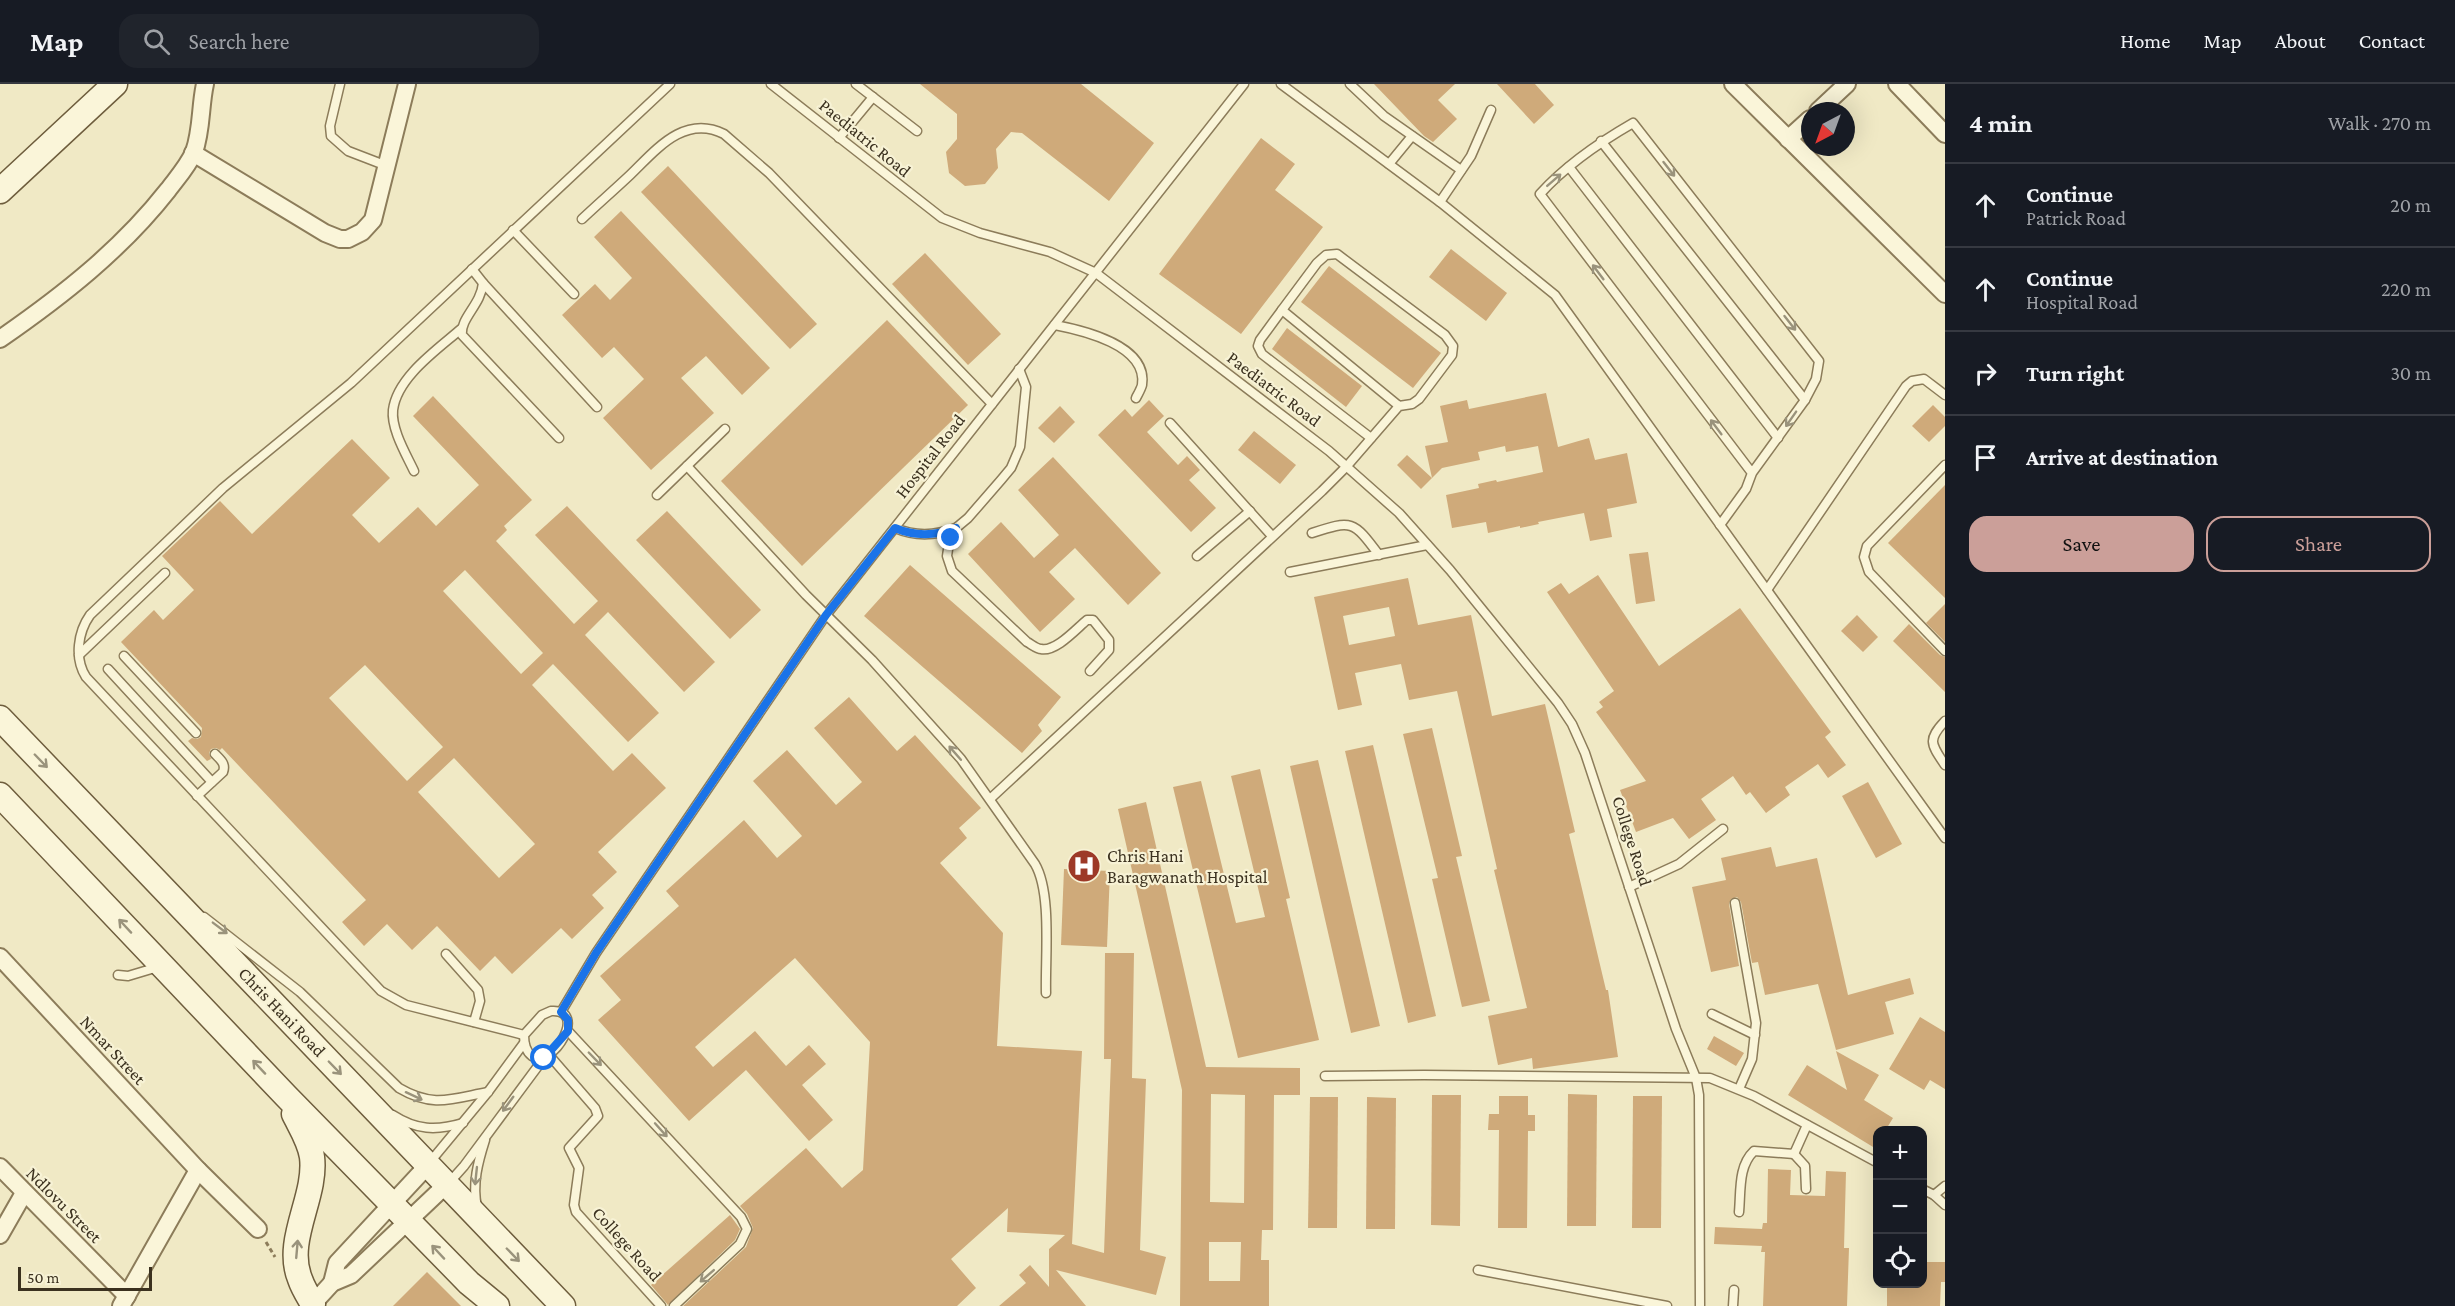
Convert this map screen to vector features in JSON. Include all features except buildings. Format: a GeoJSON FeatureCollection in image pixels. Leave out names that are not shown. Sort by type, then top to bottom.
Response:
{"type":"FeatureCollection","features":[{"type":"Feature","properties":{"kind":"main road"},"geometry":{"type":"LineString","coordinates":[[0,191],[115,84]]}},
{"type":"Feature","properties":{"kind":"main road","name":"Chris Hani Road"},"geometry":{"type":"LineString","coordinates":[[0,718],[563,1306]]}},
{"type":"Feature","properties":{"kind":"main road"},"geometry":{"type":"LineString","coordinates":[[0,795],[286,1096],[468,1283],[497,1306]]}},
{"type":"Feature","properties":{"kind":"main road"},"geometry":{"type":"LineString","coordinates":[[286,1096],[312,1156],[312,1178],[297,1243],[297,1259],[299,1279],[313,1305]]}},
{"type":"Feature","properties":{"kind":"street"},"geometry":{"type":"LineString","coordinates":[[0,339],[88,273],[136,228],[187,166],[193,153],[205,84]]}},
{"type":"Feature","properties":{"kind":"street"},"geometry":{"type":"LineString","coordinates":[[193,153],[325,233],[340,239],[348,239],[362,232],[373,220],[407,84]]}},
{"type":"Feature","properties":{"kind":"street"},"geometry":{"type":"LineString","coordinates":[[1733,84],[1945,294]]}},
{"type":"Feature","properties":{"kind":"street"},"geometry":{"type":"LineString","coordinates":[[1827,102],[1846,84]]}},
{"type":"Feature","properties":{"kind":"street"},"geometry":{"type":"LineString","coordinates":[[1897,84],[1945,134]]}},
{"type":"Feature","properties":{"kind":"street"},"geometry":{"type":"LineString","coordinates":[[1788,139],[1801,127]]}},
{"type":"Feature","properties":{"kind":"street","name":"Nmar Street"},"geometry":{"type":"LineString","coordinates":[[0,957],[198,1170],[258,1229]]}},
{"type":"Feature","properties":{"kind":"street"},"geometry":{"type":"LineString","coordinates":[[332,1283],[337,1263],[428,1165]]}},
{"type":"Feature","properties":{"kind":"street","name":"Ndlovu Street"},"geometry":{"type":"LineString","coordinates":[[0,1167],[124,1301]]}},
{"type":"Feature","properties":{"kind":"street"},"geometry":{"type":"LineString","coordinates":[[124,1301],[198,1170]]}},
{"type":"Feature","properties":{"kind":"street"},"geometry":{"type":"LineString","coordinates":[[313,1305],[332,1283],[351,1275],[447,1185]]}},
{"type":"Feature","properties":{"kind":"street"},"geometry":{"type":"LineString","coordinates":[[0,1235],[24,1193]]}},
{"type":"Feature","properties":{"kind":"lane"},"geometry":{"type":"LineString","coordinates":[[340,84],[330,126],[331,136],[348,151],[387,166]]}},
{"type":"Feature","properties":{"kind":"lane"},"geometry":{"type":"LineString","coordinates":[[547,1056],[531,1055],[524,1039],[406,1005],[381,991],[86,677],[79,655],[80,636],[84,623],[90,615],[223,488],[351,383],[670,84]]}},
{"type":"Feature","properties":{"kind":"lane","name":"Paediatric Road"},"geometry":{"type":"LineString","coordinates":[[771,84],[942,218],[980,233],[1050,252],[1096,273],[1347,466]]}},
{"type":"Feature","properties":{"kind":"lane"},"geometry":{"type":"LineString","coordinates":[[856,84],[917,131]]}},
{"type":"Feature","properties":{"kind":"lane","name":"Hospital Road"},"geometry":{"type":"LineString","coordinates":[[561,1012],[596,953],[826,615],[1244,84]]}},
{"type":"Feature","properties":{"kind":"lane"},"geometry":{"type":"LineString","coordinates":[[1281,84],[1440,202],[1556,295],[1945,838]]}},
{"type":"Feature","properties":{"kind":"lane"},"geometry":{"type":"LineString","coordinates":[[1350,84],[1384,116],[1461,170]]}},
{"type":"Feature","properties":{"kind":"lane"},"geometry":{"type":"LineString","coordinates":[[839,138],[873,97]]}},
{"type":"Feature","properties":{"kind":"lane"},"geometry":{"type":"LineString","coordinates":[[1440,202],[1471,156],[1491,110]]}},
{"type":"Feature","properties":{"kind":"lane"},"geometry":{"type":"LineString","coordinates":[[1720,525],[1746,489],[1752,473],[1804,400],[1816,380],[1819,361],[1633,123],[1601,141],[1540,194],[1752,473]]}},
{"type":"Feature","properties":{"kind":"lane"},"geometry":{"type":"LineString","coordinates":[[582,219],[663,141],[684,131],[707,128],[717,130],[769,173],[992,404]]}},
{"type":"Feature","properties":{"kind":"lane"},"geometry":{"type":"LineString","coordinates":[[1389,164],[1412,136]]}},
{"type":"Feature","properties":{"kind":"lane"},"geometry":{"type":"LineString","coordinates":[[1601,141],[1804,400]]}},
{"type":"Feature","properties":{"kind":"lane"},"geometry":{"type":"LineString","coordinates":[[1569,167],[1778,438]]}},
{"type":"Feature","properties":{"kind":"lane"},"geometry":{"type":"LineString","coordinates":[[513,230],[574,294]]}},
{"type":"Feature","properties":{"kind":"lane"},"geometry":{"type":"LineString","coordinates":[[990,799],[1347,466],[1399,406],[1412,404],[1419,399],[1452,355],[1453,346],[1445,335],[1337,254],[1326,255],[1317,263],[1260,340],[1258,346],[1268,360],[1371,438]]}},
{"type":"Feature","properties":{"kind":"lane"},"geometry":{"type":"LineString","coordinates":[[472,269],[597,408]]}},
{"type":"Feature","properties":{"kind":"lane"},"geometry":{"type":"LineString","coordinates":[[483,283],[479,301],[463,323],[462,336],[559,438]]}},
{"type":"Feature","properties":{"kind":"lane"},"geometry":{"type":"LineString","coordinates":[[1282,310],[1399,406]]}},
{"type":"Feature","properties":{"kind":"lane"},"geometry":{"type":"LineString","coordinates":[[1054,324],[1088,332],[1122,349],[1136,363],[1141,373],[1142,385],[1136,398]]}},
{"type":"Feature","properties":{"kind":"lane"},"geometry":{"type":"LineString","coordinates":[[414,471],[395,425],[393,410],[398,396],[412,373],[461,329]]}},
{"type":"Feature","properties":{"kind":"lane"},"geometry":{"type":"LineString","coordinates":[[1019,369],[1024,377],[1026,392],[1024,429],[1016,457],[1011,468],[990,493],[956,528],[949,543],[947,556],[952,571],[1027,642],[1041,650],[1049,648],[1087,620],[1093,620],[1109,640],[1109,650],[1090,671]]}},
{"type":"Feature","properties":{"kind":"lane"},"geometry":{"type":"LineString","coordinates":[[1767,590],[1906,387],[1912,381],[1924,379],[1945,395]]}},
{"type":"Feature","properties":{"kind":"lane"},"geometry":{"type":"LineString","coordinates":[[1170,423],[1272,536]]}},
{"type":"Feature","properties":{"kind":"lane"},"geometry":{"type":"LineString","coordinates":[[657,495],[725,429]]}},
{"type":"Feature","properties":{"kind":"lane"},"geometry":{"type":"LineString","coordinates":[[1945,465],[1867,546],[1864,557],[1869,572],[1945,651]]}},
{"type":"Feature","properties":{"kind":"lane"},"geometry":{"type":"LineString","coordinates":[[687,466],[826,615],[872,660],[945,741],[990,799],[1040,873],[1045,902],[1046,993]]}},
{"type":"Feature","properties":{"kind":"lane","name":"College Road"},"geometry":{"type":"LineString","coordinates":[[1347,466],[1382,495],[1499,629],[1558,703],[1572,724],[1585,753],[1676,1029],[1696,1078],[1699,1095],[1700,1306]]}},
{"type":"Feature","properties":{"kind":"lane"},"geometry":{"type":"LineString","coordinates":[[1197,556],[1250,511]]}},
{"type":"Feature","properties":{"kind":"lane"},"geometry":{"type":"LineString","coordinates":[[1312,533],[1341,524],[1352,525],[1363,534],[1379,555]]}},
{"type":"Feature","properties":{"kind":"lane"},"geometry":{"type":"LineString","coordinates":[[895,528],[926,536],[941,534],[956,528]]}},
{"type":"Feature","properties":{"kind":"lane"},"geometry":{"type":"LineString","coordinates":[[1290,572],[1427,545]]}},
{"type":"Feature","properties":{"kind":"lane"},"geometry":{"type":"LineString","coordinates":[[79,655],[165,573]]}},
{"type":"Feature","properties":{"kind":"lane"},"geometry":{"type":"LineString","coordinates":[[124,656],[196,733]]}},
{"type":"Feature","properties":{"kind":"lane"},"geometry":{"type":"LineString","coordinates":[[108,669],[212,782]]}},
{"type":"Feature","properties":{"kind":"lane"},"geometry":{"type":"LineString","coordinates":[[1945,721],[1935,730],[1932,738],[1935,749],[1945,765]]}},
{"type":"Feature","properties":{"kind":"lane"},"geometry":{"type":"LineString","coordinates":[[197,796],[225,768],[223,762],[215,754]]}},
{"type":"Feature","properties":{"kind":"lane"},"geometry":{"type":"LineString","coordinates":[[1629,887],[1679,864],[1723,829]]}},
{"type":"Feature","properties":{"kind":"lane"},"geometry":{"type":"LineString","coordinates":[[156,880],[271,967],[399,1088],[416,1098],[431,1101],[488,1092]]}},
{"type":"Feature","properties":{"kind":"lane"},"geometry":{"type":"LineString","coordinates":[[1735,903],[1756,1023],[1752,1059],[1739,1089]]}},
{"type":"Feature","properties":{"kind":"lane"},"geometry":{"type":"LineString","coordinates":[[446,954],[478,990],[480,1001],[474,1023]]}},
{"type":"Feature","properties":{"kind":"lane"},"geometry":{"type":"LineString","coordinates":[[118,975],[128,976],[162,966]]}},
{"type":"Feature","properties":{"kind":"lane"},"geometry":{"type":"LineString","coordinates":[[428,1165],[488,1092],[542,1015],[551,1011],[561,1012],[568,1020],[568,1031],[447,1185]]}},
{"type":"Feature","properties":{"kind":"lane"},"geometry":{"type":"LineString","coordinates":[[1712,1014],[1755,1035]]}},
{"type":"Feature","properties":{"kind":"lane"},"geometry":{"type":"LineString","coordinates":[[568,1031],[741,1217],[747,1229],[740,1244],[674,1306]]}},
{"type":"Feature","properties":{"kind":"lane","name":"College Road"},"geometry":{"type":"LineString","coordinates":[[547,1056],[595,1108],[598,1116],[569,1148],[579,1168],[574,1205],[576,1212],[661,1306]]}},
{"type":"Feature","properties":{"kind":"lane"},"geometry":{"type":"LineString","coordinates":[[1324,1076],[1710,1078],[1739,1089],[1873,1160]]}},
{"type":"Feature","properties":{"kind":"lane"},"geometry":{"type":"LineString","coordinates":[[357,1091],[412,1125],[437,1129],[464,1123]]}},
{"type":"Feature","properties":{"kind":"lane"},"geometry":{"type":"LineString","coordinates":[[1794,1154],[1807,1125]]}},
{"type":"Feature","properties":{"kind":"lane"},"geometry":{"type":"LineString","coordinates":[[481,1221],[476,1202],[475,1182],[478,1161],[488,1131]]}},
{"type":"Feature","properties":{"kind":"lane"},"geometry":{"type":"LineString","coordinates":[[1739,1212],[1743,1167],[1754,1150],[1794,1154],[1805,1166],[1806,1189]]}},
{"type":"Feature","properties":{"kind":"lane"},"geometry":{"type":"LineString","coordinates":[[1934,1195],[1945,1186]]}},
{"type":"Feature","properties":{"kind":"lane"},"geometry":{"type":"LineString","coordinates":[[1927,1191],[1945,1205]]}},
{"type":"Feature","properties":{"kind":"lane"},"geometry":{"type":"LineString","coordinates":[[1478,1270],[1667,1306]]}},
{"type":"Feature","properties":{"kind":"lane"},"geometry":{"type":"LineString","coordinates":[[1733,1306],[1734,1290]]}},
{"type":"Feature","properties":{"kind":"place","name":"Chris Hani Baragwanath Hospital"},"geometry":{"type":"Point","coordinates":[1084,866]}},
{"type":"Feature","properties":{"kind":"route"},"geometry":{"type":"LineString","coordinates":[[544,1058],[568,1031],[568,1020],[561,1012],[596,953],[826,615],[862,568],[895,528],[926,536],[941,534],[956,528],[951,538]]}}]}
